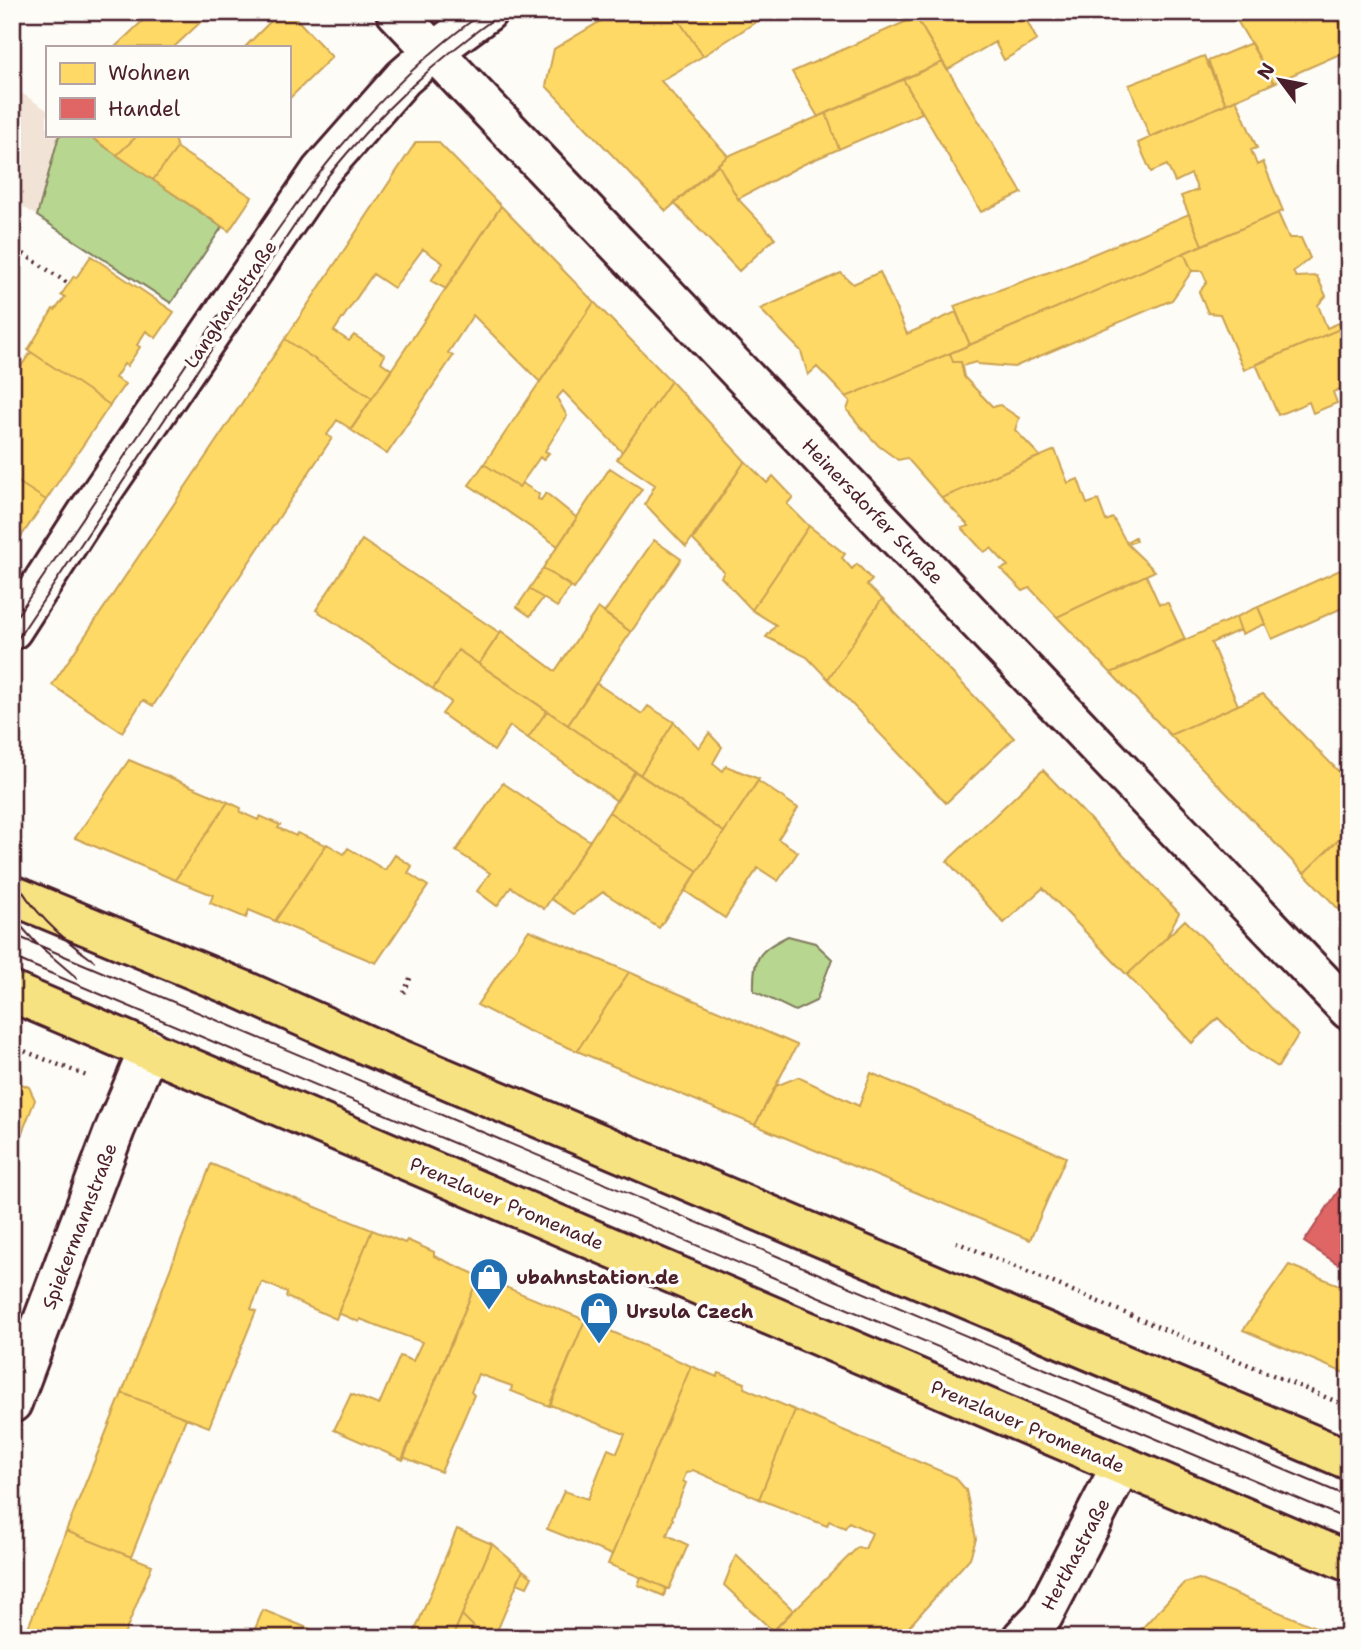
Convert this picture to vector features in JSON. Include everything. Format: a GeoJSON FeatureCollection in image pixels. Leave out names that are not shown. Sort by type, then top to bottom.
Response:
{"type":"FeatureCollection","features":[{"type":"Feature","properties":{"kind":"main road"},"geometry":{"type":"LineString","coordinates":[[12,895],[243,990],[371,1047],[1349,1460]]}},
{"type":"Feature","properties":{"kind":"main road","name":"Prenzlauer Promenade"},"geometry":{"type":"LineString","coordinates":[[12,992],[1349,1562]]}},
{"type":"Feature","properties":{"kind":"street","name":"Heinersdorfer Straße"},"geometry":{"type":"LineString","coordinates":[[396,12],[1349,1010]]}},
{"type":"Feature","properties":{"kind":"street"},"geometry":{"type":"LineString","coordinates":[[434,51],[436,12]]}},
{"type":"Feature","properties":{"kind":"street","name":"Langhansstraße"},"geometry":{"type":"LineString","coordinates":[[12,630],[86,515],[321,172],[403,78],[487,12]]}},
{"type":"Feature","properties":{"kind":"street","name":"Spiekermannstraße"},"geometry":{"type":"LineString","coordinates":[[12,1403],[149,1049]]}},
{"type":"Feature","properties":{"kind":"street","name":"Herthastraße"},"geometry":{"type":"LineString","coordinates":[[1022,1638],[1043,1616],[1121,1466]]}},
{"type":"Feature","properties":{"kind":"path"},"geometry":{"type":"LineString","coordinates":[[12,246],[69,284]]}},
{"type":"Feature","properties":{"kind":"path"},"geometry":{"type":"LineString","coordinates":[[404,993],[411,976]]}},
{"type":"Feature","properties":{"kind":"path"},"geometry":{"type":"LineString","coordinates":[[12,1046],[96,1080]]}},
{"type":"Feature","properties":{"kind":"shaded area"},"geometry":{"type":"Polygon","coordinates":[[[12,87],[46,109],[46,136],[59,136],[37,216],[12,199],[12,87]]]}},
{"type":"Feature","properties":{"kind":"green space"},"geometry":{"type":"Polygon","coordinates":[[[59,136],[89,136],[222,227],[171,303],[37,216],[59,136]]]}},
{"type":"Feature","properties":{"kind":"green space"},"geometry":{"type":"Polygon","coordinates":[[[788,936],[815,943],[832,959],[816,1001],[795,1011],[754,991],[759,956],[788,936]]]}},
{"type":"Feature","properties":{"kind":"building: Wohnen"},"geometry":{"type":"Polygon","coordinates":[[[152,12],[201,12],[206,17],[175,46],[116,46],[152,12]]]}},
{"type":"Feature","properties":{"kind":"building: Wohnen"},"geometry":{"type":"Polygon","coordinates":[[[280,12],[290,12],[332,57],[290,98],[290,46],[246,46],[280,12]]]}},
{"type":"Feature","properties":{"kind":"building: Wohnen"},"geometry":{"type":"Polygon","coordinates":[[[616,12],[673,12],[703,56],[661,81],[728,156],[666,211],[546,86],[554,49],[616,12]]]}},
{"type":"Feature","properties":{"kind":"building: Wohnen"},"geometry":{"type":"Polygon","coordinates":[[[673,12],[754,12],[759,20],[703,56],[673,12]]]}},
{"type":"Feature","properties":{"kind":"building: Wohnen"},"geometry":{"type":"Polygon","coordinates":[[[924,12],[1022,12],[1037,40],[1004,60],[995,42],[947,70],[916,17],[924,12]]]}},
{"type":"Feature","properties":{"kind":"building: Wohnen"},"geometry":{"type":"Polygon","coordinates":[[[1232,12],[1349,12],[1349,50],[1274,83],[1232,12]]]}},
{"type":"Feature","properties":{"kind":"building: Wohnen"},"geometry":{"type":"Polygon","coordinates":[[[916,17],[943,62],[818,117],[792,72],[916,17]]]}},
{"type":"Feature","properties":{"kind":"building: Wohnen"},"geometry":{"type":"Polygon","coordinates":[[[1251,43],[1274,83],[1226,104],[1208,61],[1251,43]]]}},
{"type":"Feature","properties":{"kind":"building: Wohnen"},"geometry":{"type":"Polygon","coordinates":[[[1204,56],[1226,104],[1150,137],[1129,85],[1204,56]]]}},
{"type":"Feature","properties":{"kind":"building: Wohnen"},"geometry":{"type":"Polygon","coordinates":[[[943,62],[1022,193],[981,212],[903,79],[943,62]]]}},
{"type":"Feature","properties":{"kind":"building: Wohnen"},"geometry":{"type":"Polygon","coordinates":[[[903,79],[922,113],[839,149],[826,113],[903,79]]]}},
{"type":"Feature","properties":{"kind":"building: Wohnen"},"geometry":{"type":"Polygon","coordinates":[[[1236,99],[1257,148],[1251,150],[1257,165],[1263,162],[1283,211],[1202,245],[1181,196],[1198,190],[1191,174],[1175,182],[1167,165],[1151,172],[1138,143],[1236,99]]]}},
{"type":"Feature","properties":{"kind":"building: Wohnen"},"geometry":{"type":"Polygon","coordinates":[[[826,113],[839,149],[738,199],[718,164],[728,156],[826,113]]]}},
{"type":"Feature","properties":{"kind":"building: Wohnen"},"geometry":{"type":"Polygon","coordinates":[[[89,136],[137,136],[117,155],[89,136]]]}},
{"type":"Feature","properties":{"kind":"building: Wohnen"},"geometry":{"type":"Polygon","coordinates":[[[137,136],[173,136],[177,148],[153,180],[117,155],[137,136]]]}},
{"type":"Feature","properties":{"kind":"building: Wohnen"},"geometry":{"type":"Polygon","coordinates":[[[416,142],[438,142],[501,206],[446,289],[431,281],[443,263],[423,249],[394,288],[373,274],[334,331],[349,341],[354,335],[385,355],[381,362],[392,370],[372,398],[285,339],[416,142]]]}},
{"type":"Feature","properties":{"kind":"building: Wohnen"},"geometry":{"type":"Polygon","coordinates":[[[177,148],[252,197],[229,231],[153,180],[177,148]]]}},
{"type":"Feature","properties":{"kind":"building: Wohnen"},"geometry":{"type":"Polygon","coordinates":[[[718,164],[738,199],[775,238],[739,271],[674,203],[718,164]]]}},
{"type":"Feature","properties":{"kind":"building: Wohnen"},"geometry":{"type":"Polygon","coordinates":[[[501,206],[594,302],[540,382],[473,315],[448,353],[453,356],[387,454],[351,430],[501,206]]]}},
{"type":"Feature","properties":{"kind":"building: Wohnen"},"geometry":{"type":"Polygon","coordinates":[[[1278,213],[1289,238],[1301,238],[1310,258],[1293,272],[1296,277],[1317,276],[1326,296],[1318,305],[1327,328],[1349,319],[1349,325],[1244,370],[1220,314],[1208,313],[1199,292],[1207,282],[1202,271],[1192,271],[1184,253],[1278,213]]]}},
{"type":"Feature","properties":{"kind":"building: Wohnen"},"geometry":{"type":"Polygon","coordinates":[[[1189,214],[1202,245],[970,345],[954,306],[1055,270],[1189,214]]]}},
{"type":"Feature","properties":{"kind":"building: Wohnen"},"geometry":{"type":"Polygon","coordinates":[[[1184,253],[1192,271],[1172,300],[1014,367],[976,362],[962,366],[961,362],[953,362],[950,353],[1184,253]]]}},
{"type":"Feature","properties":{"kind":"building: Wohnen"},"geometry":{"type":"Polygon","coordinates":[[[91,256],[174,312],[156,338],[146,331],[137,345],[140,347],[115,378],[125,384],[110,405],[28,350],[53,309],[55,310],[65,297],[61,295],[91,256]]]}},
{"type":"Feature","properties":{"kind":"building: Wohnen"},"geometry":{"type":"Polygon","coordinates":[[[880,272],[907,334],[956,312],[970,345],[846,397],[817,367],[808,375],[801,351],[760,309],[841,273],[853,284],[880,272]]]}},
{"type":"Feature","properties":{"kind":"building: Wohnen"},"geometry":{"type":"Polygon","coordinates":[[[594,302],[671,381],[622,452],[563,391],[557,398],[567,416],[545,451],[549,453],[543,460],[540,457],[519,487],[484,464],[594,302]]]}},
{"type":"Feature","properties":{"kind":"building: Wohnen"},"geometry":{"type":"Polygon","coordinates":[[[1349,325],[1349,385],[1333,392],[1337,403],[1313,413],[1309,402],[1278,415],[1256,364],[1349,325]]]}},
{"type":"Feature","properties":{"kind":"building: Wohnen"},"geometry":{"type":"Polygon","coordinates":[[[285,339],[372,398],[351,429],[337,420],[327,435],[332,438],[153,706],[143,700],[122,732],[52,685],[285,339]]]}},
{"type":"Feature","properties":{"kind":"building: Wohnen"},"geometry":{"type":"Polygon","coordinates":[[[31,352],[110,405],[46,500],[12,478],[12,379],[31,352]]]}},
{"type":"Feature","properties":{"kind":"building: Wohnen"},"geometry":{"type":"Polygon","coordinates":[[[950,353],[953,362],[961,362],[964,377],[993,407],[1000,405],[1019,418],[1015,430],[1040,456],[942,498],[907,458],[898,460],[879,446],[847,410],[850,401],[846,397],[950,353]]]}},
{"type":"Feature","properties":{"kind":"building: Wohnen"},"geometry":{"type":"Polygon","coordinates":[[[671,381],[745,461],[686,547],[645,504],[655,485],[617,459],[671,381]]]}},
{"type":"Feature","properties":{"kind":"building: Wohnen"},"geometry":{"type":"Polygon","coordinates":[[[1055,450],[1068,483],[1078,479],[1087,504],[1098,500],[1106,521],[1113,518],[1126,542],[1135,537],[1136,541],[1127,544],[1155,571],[1057,617],[1030,588],[1023,591],[1001,569],[1008,566],[991,548],[984,552],[962,528],[969,526],[942,498],[1055,450]]]}},
{"type":"Feature","properties":{"kind":"building: Wohnen"},"geometry":{"type":"Polygon","coordinates":[[[745,461],[767,483],[773,476],[793,497],[787,504],[809,526],[752,610],[721,577],[724,572],[693,540],[745,461]]]}},
{"type":"Feature","properties":{"kind":"building: Wohnen"},"geometry":{"type":"Polygon","coordinates":[[[484,464],[519,487],[522,483],[539,494],[538,499],[541,500],[546,493],[577,518],[558,546],[469,485],[484,464]]]}},
{"type":"Feature","properties":{"kind":"building: Wohnen"},"geometry":{"type":"Polygon","coordinates":[[[610,468],[642,489],[574,589],[543,568],[610,468]]]}},
{"type":"Feature","properties":{"kind":"building: Wohnen"},"geometry":{"type":"Polygon","coordinates":[[[12,478],[46,500],[12,550],[12,478]]]}},
{"type":"Feature","properties":{"kind":"building: Wohnen"},"geometry":{"type":"Polygon","coordinates":[[[809,526],[845,554],[842,558],[852,569],[857,564],[872,580],[867,585],[882,599],[828,679],[807,657],[766,637],[776,625],[752,610],[809,526]]]}},
{"type":"Feature","properties":{"kind":"building: Wohnen"},"geometry":{"type":"Polygon","coordinates":[[[362,540],[500,633],[479,664],[458,650],[433,689],[316,610],[362,540]]]}},
{"type":"Feature","properties":{"kind":"building: Wohnen"},"geometry":{"type":"Polygon","coordinates":[[[654,540],[681,559],[631,632],[604,613],[654,540]]]}},
{"type":"Feature","properties":{"kind":"building: Wohnen"},"geometry":{"type":"Polygon","coordinates":[[[1349,566],[1349,605],[1272,639],[1258,607],[1349,566]]]}},
{"type":"Feature","properties":{"kind":"building: Wohnen"},"geometry":{"type":"Polygon","coordinates":[[[543,568],[571,586],[557,607],[529,589],[543,568]]]}},
{"type":"Feature","properties":{"kind":"building: Wohnen"},"geometry":{"type":"Polygon","coordinates":[[[1146,575],[1159,604],[1168,603],[1185,639],[1111,673],[1057,617],[1146,575]]]}},
{"type":"Feature","properties":{"kind":"building: Wohnen"},"geometry":{"type":"Polygon","coordinates":[[[529,589],[543,598],[530,616],[517,607],[529,589]]]}},
{"type":"Feature","properties":{"kind":"building: Wohnen"},"geometry":{"type":"Polygon","coordinates":[[[882,599],[1014,738],[946,803],[828,679],[882,599]]]}},
{"type":"Feature","properties":{"kind":"building: Wohnen"},"geometry":{"type":"Polygon","coordinates":[[[1258,607],[1265,624],[1242,634],[1236,617],[1258,607]]]}},
{"type":"Feature","properties":{"kind":"building: Wohnen"},"geometry":{"type":"Polygon","coordinates":[[[598,608],[631,632],[568,725],[479,664],[501,631],[555,671],[598,608]]]}},
{"type":"Feature","properties":{"kind":"building: Wohnen"},"geometry":{"type":"Polygon","coordinates":[[[1236,617],[1240,630],[1211,643],[1238,705],[1170,735],[1111,673],[1236,617]]]}},
{"type":"Feature","properties":{"kind":"building: Wohnen"},"geometry":{"type":"Polygon","coordinates":[[[458,650],[547,711],[528,738],[510,726],[494,751],[442,714],[451,702],[433,689],[458,650]]]}},
{"type":"Feature","properties":{"kind":"building: Wohnen"},"geometry":{"type":"Polygon","coordinates":[[[596,683],[642,714],[648,706],[674,722],[640,775],[568,725],[596,683]]]}},
{"type":"Feature","properties":{"kind":"building: Wohnen"},"geometry":{"type":"Polygon","coordinates":[[[1263,694],[1349,782],[1349,829],[1304,873],[1170,735],[1263,694]]]}},
{"type":"Feature","properties":{"kind":"building: Wohnen"},"geometry":{"type":"Polygon","coordinates":[[[547,711],[635,771],[617,801],[528,738],[547,711]]]}},
{"type":"Feature","properties":{"kind":"building: Wohnen"},"geometry":{"type":"Polygon","coordinates":[[[674,722],[699,748],[709,733],[722,747],[713,763],[723,771],[726,766],[759,779],[724,832],[640,775],[674,722]]]}},
{"type":"Feature","properties":{"kind":"building: Wohnen"},"geometry":{"type":"Polygon","coordinates":[[[129,760],[228,802],[175,880],[75,838],[129,760]]]}},
{"type":"Feature","properties":{"kind":"building: Wohnen"},"geometry":{"type":"Polygon","coordinates":[[[1043,770],[1179,913],[1166,938],[1127,975],[1043,888],[1004,923],[947,861],[1043,770]]]}},
{"type":"Feature","properties":{"kind":"building: Wohnen"},"geometry":{"type":"Polygon","coordinates":[[[635,771],[724,832],[698,871],[609,812],[635,771]]]}},
{"type":"Feature","properties":{"kind":"building: Wohnen"},"geometry":{"type":"Polygon","coordinates":[[[758,781],[798,808],[778,839],[798,852],[778,881],[758,868],[725,918],[685,891],[758,781]]]}},
{"type":"Feature","properties":{"kind":"building: Wohnen"},"geometry":{"type":"Polygon","coordinates":[[[503,783],[590,841],[544,909],[511,887],[497,906],[477,891],[490,873],[456,851],[503,783]]]}},
{"type":"Feature","properties":{"kind":"building: Wohnen"},"geometry":{"type":"Polygon","coordinates":[[[228,802],[241,808],[240,812],[258,820],[260,816],[296,836],[297,833],[326,845],[275,921],[249,910],[246,918],[210,903],[213,895],[175,880],[228,802]]]}},
{"type":"Feature","properties":{"kind":"building: Wohnen"},"geometry":{"type":"Polygon","coordinates":[[[609,812],[698,871],[659,928],[603,892],[574,914],[551,899],[609,812]]]}},
{"type":"Feature","properties":{"kind":"building: Wohnen"},"geometry":{"type":"Polygon","coordinates":[[[1349,829],[1349,920],[1304,873],[1349,829]]]}},
{"type":"Feature","properties":{"kind":"building: Wohnen"},"geometry":{"type":"Polygon","coordinates":[[[327,844],[344,854],[348,848],[385,870],[395,855],[412,866],[408,873],[428,886],[376,963],[275,921],[327,844]]]}},
{"type":"Feature","properties":{"kind":"building: Wohnen"},"geometry":{"type":"Polygon","coordinates":[[[1185,920],[1298,1035],[1278,1067],[1249,1048],[1218,1018],[1192,1043],[1127,975],[1185,920]]]}},
{"type":"Feature","properties":{"kind":"building: Wohnen"},"geometry":{"type":"Polygon","coordinates":[[[529,930],[629,972],[577,1051],[526,1030],[477,1005],[529,930]]]}},
{"type":"Feature","properties":{"kind":"building: Wohnen"},"geometry":{"type":"Polygon","coordinates":[[[629,972],[797,1045],[755,1125],[577,1051],[629,972]]]}},
{"type":"Feature","properties":{"kind":"building: Wohnen"},"geometry":{"type":"Polygon","coordinates":[[[871,1073],[1066,1157],[1030,1240],[755,1125],[776,1086],[798,1077],[859,1106],[871,1073]]]}},
{"type":"Feature","properties":{"kind":"building: Wohnen"},"geometry":{"type":"Polygon","coordinates":[[[12,1080],[29,1087],[35,1100],[12,1158],[12,1080]]]}},
{"type":"Feature","properties":{"kind":"building: Wohnen"},"geometry":{"type":"Polygon","coordinates":[[[211,1164],[372,1230],[336,1319],[286,1297],[287,1292],[262,1282],[251,1309],[256,1311],[209,1427],[122,1393],[211,1164]]]}},
{"type":"Feature","properties":{"kind":"building: Wohnen"},"geometry":{"type":"Polygon","coordinates":[[[372,1230],[405,1243],[407,1240],[434,1252],[434,1256],[479,1276],[403,1460],[334,1430],[351,1394],[379,1405],[400,1356],[413,1361],[422,1342],[338,1313],[372,1230]]]}},
{"type":"Feature","properties":{"kind":"building: Wohnen"},"geometry":{"type":"Polygon","coordinates":[[[1289,1265],[1349,1289],[1349,1375],[1243,1330],[1289,1265]]]}},
{"type":"Feature","properties":{"kind":"building: Wohnen"},"geometry":{"type":"Polygon","coordinates":[[[479,1276],[585,1320],[549,1406],[511,1391],[512,1386],[478,1374],[471,1392],[474,1395],[441,1472],[403,1457],[479,1276]]]}},
{"type":"Feature","properties":{"kind":"building: Wohnen"},"geometry":{"type":"Polygon","coordinates":[[[585,1320],[691,1366],[612,1555],[547,1529],[564,1491],[588,1499],[608,1449],[617,1453],[625,1434],[550,1405],[585,1320]]]}},
{"type":"Feature","properties":{"kind":"building: Wohnen"},"geometry":{"type":"Polygon","coordinates":[[[691,1366],[717,1377],[719,1373],[745,1383],[744,1388],[795,1410],[759,1499],[693,1470],[686,1473],[683,1481],[686,1483],[667,1535],[688,1545],[669,1589],[608,1564],[691,1366]]]}},
{"type":"Feature","properties":{"kind":"building: Wohnen"},"geometry":{"type":"Polygon","coordinates":[[[122,1393],[186,1418],[131,1557],[66,1531],[122,1393]]]}},
{"type":"Feature","properties":{"kind":"building: Wohnen"},"geometry":{"type":"Polygon","coordinates":[[[795,1410],[955,1477],[966,1490],[976,1539],[970,1558],[899,1638],[780,1638],[773,1631],[858,1547],[865,1549],[872,1533],[849,1522],[845,1528],[829,1521],[827,1526],[759,1499],[795,1410]]]}},
{"type":"Feature","properties":{"kind":"building: Wohnen"},"geometry":{"type":"Polygon","coordinates":[[[457,1529],[492,1544],[452,1638],[412,1638],[457,1529]]]}},
{"type":"Feature","properties":{"kind":"building: Wohnen"},"geometry":{"type":"Polygon","coordinates":[[[66,1531],[152,1565],[123,1638],[24,1638],[66,1531]]]}},
{"type":"Feature","properties":{"kind":"building: Wohnen"},"geometry":{"type":"Polygon","coordinates":[[[492,1544],[523,1570],[494,1638],[485,1638],[462,1615],[492,1544]]]}},
{"type":"Feature","properties":{"kind":"building: Wohnen"},"geometry":{"type":"Polygon","coordinates":[[[736,1555],[793,1610],[773,1631],[724,1585],[736,1555]]]}},
{"type":"Feature","properties":{"kind":"building: Wohnen"},"geometry":{"type":"Polygon","coordinates":[[[523,1570],[532,1577],[527,1587],[517,1583],[523,1570]]]}},
{"type":"Feature","properties":{"kind":"building: Wohnen"},"geometry":{"type":"Polygon","coordinates":[[[641,1577],[666,1588],[664,1596],[638,1585],[641,1577]]]}},
{"type":"Feature","properties":{"kind":"building: Wohnen"},"geometry":{"type":"Polygon","coordinates":[[[1199,1579],[1325,1631],[1322,1638],[1133,1638],[1184,1583],[1199,1579]]]}},
{"type":"Feature","properties":{"kind":"building: Wohnen"},"geometry":{"type":"Polygon","coordinates":[[[263,1610],[332,1638],[251,1638],[263,1610]]]}},
{"type":"Feature","properties":{"kind":"building: Wohnen"},"geometry":{"type":"Polygon","coordinates":[[[462,1615],[485,1638],[452,1638],[462,1615]]]}},
{"type":"Feature","properties":{"kind":"building: Handel"},"geometry":{"type":"Polygon","coordinates":[[[1349,1175],[1349,1247],[1338,1264],[1304,1242],[1349,1175]]]}},
{"type":"Feature","properties":{"kind":"tram line"},"geometry":{"type":"LineString","coordinates":[[12,623],[266,246],[330,160],[400,82],[484,12]]}},
{"type":"Feature","properties":{"kind":"tram line"},"geometry":{"type":"LineString","coordinates":[[12,647],[327,177],[409,88],[503,12]]}},
{"type":"Feature","properties":{"kind":"tram line"},"geometry":{"type":"LineString","coordinates":[[12,873],[47,922],[94,961]]}},
{"type":"Feature","properties":{"kind":"tram line"},"geometry":{"type":"LineString","coordinates":[[12,916],[36,943],[77,978]]}},
{"type":"Feature","properties":{"kind":"tram line"},"geometry":{"type":"LineString","coordinates":[[12,934],[1349,1497]]}},
{"type":"Feature","properties":{"kind":"tram line"},"geometry":{"type":"LineString","coordinates":[[12,957],[1349,1520]]}},
{"type":"Feature","properties":{"kind":"place","name":"ubahnstation.de"},"geometry":{"type":"Point","coordinates":[489,1311]}},
{"type":"Feature","properties":{"kind":"place","name":"Ursula Czech"},"geometry":{"type":"Point","coordinates":[599,1345]}}]}
